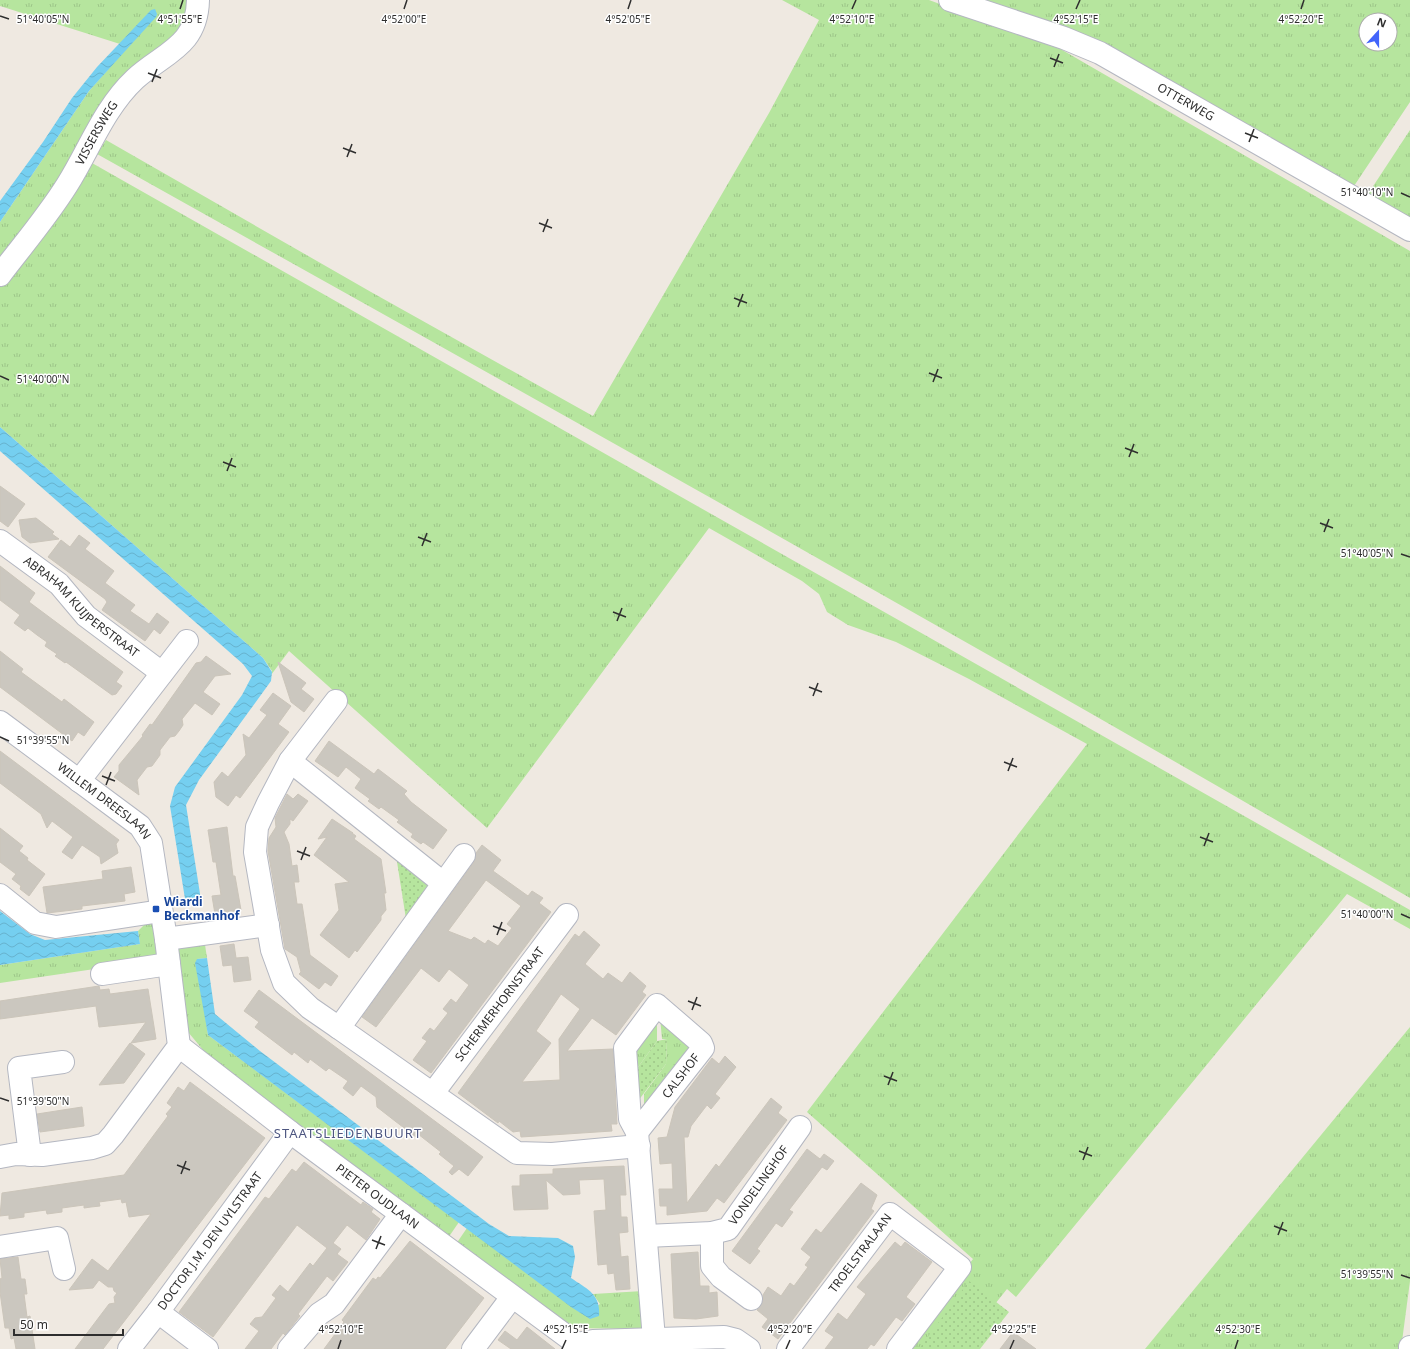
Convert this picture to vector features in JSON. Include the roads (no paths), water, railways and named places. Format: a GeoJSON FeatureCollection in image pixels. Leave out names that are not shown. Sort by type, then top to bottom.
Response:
{"type":"FeatureCollection","features":[{"type":"Feature","properties":{"kind":"street","name":"VISSERSWEG"},"geometry":{"type":"LineString","coordinates":[[0,275],[66,187],[85,156],[103,119],[116,101],[135,79],[178,48],[185,40],[194,21],[198,0]]}},
{"type":"Feature","properties":{"kind":"street","name":"OTTERWEG"},"geometry":{"type":"LineString","coordinates":[[950,0],[1064,38],[1100,53],[1410,230]]}},
{"type":"Feature","properties":{"kind":"street","name":"ABRAHAM KUIJPERSTRAAT"},"geometry":{"type":"LineString","coordinates":[[0,541],[59,584],[86,616],[162,674]]}},
{"type":"Feature","properties":{"kind":"street"},"geometry":{"type":"LineString","coordinates":[[79,781],[187,641]]}},
{"type":"Feature","properties":{"kind":"street"},"geometry":{"type":"LineString","coordinates":[[336,701],[290,762],[257,827],[255,852],[272,950],[284,983],[310,1008],[517,1153],[552,1154],[638,1139]]}},
{"type":"Feature","properties":{"kind":"street","name":"WILLEM DREESLAAN"},"geometry":{"type":"LineString","coordinates":[[0,722],[140,826],[151,843],[166,939],[179,1046]]}},
{"type":"Feature","properties":{"kind":"street"},"geometry":{"type":"LineString","coordinates":[[290,762],[443,883]]}},
{"type":"Feature","properties":{"kind":"street"},"geometry":{"type":"LineString","coordinates":[[339,1028],[464,855]]}},
{"type":"Feature","properties":{"kind":"street"},"geometry":{"type":"LineString","coordinates":[[0,895],[35,923],[56,927],[161,911]]}},
{"type":"Feature","properties":{"kind":"street","name":"SCHERMERHORNSTRAAT"},"geometry":{"type":"LineString","coordinates":[[433,1093],[566,915]]}},
{"type":"Feature","properties":{"kind":"street"},"geometry":{"type":"LineString","coordinates":[[166,939],[268,925]]}},
{"type":"Feature","properties":{"kind":"street"},"geometry":{"type":"LineString","coordinates":[[102,974],[169,964]]}},
{"type":"Feature","properties":{"kind":"street","name":"CALSHOF"},"geometry":{"type":"LineString","coordinates":[[638,1139],[703,1048],[701,1043],[657,1005],[625,1048],[630,1119],[638,1139],[646,1236],[667,1342]]}},
{"type":"Feature","properties":{"kind":"street"},"geometry":{"type":"LineString","coordinates":[[0,1157],[16,1154],[42,1155],[92,1148],[105,1144],[179,1046]]}},
{"type":"Feature","properties":{"kind":"street","name":"PIETER OUDLAAN"},"geometry":{"type":"LineString","coordinates":[[179,1046],[290,1132],[512,1297],[575,1347]]}},
{"type":"Feature","properties":{"kind":"street"},"geometry":{"type":"LineString","coordinates":[[30,1155],[19,1068],[63,1062]]}},
{"type":"Feature","properties":{"kind":"street","name":"VONDELINGHOF"},"geometry":{"type":"LineString","coordinates":[[646,1236],[712,1233],[728,1229],[800,1127]]}},
{"type":"Feature","properties":{"kind":"street","name":"DOCTOR J.M. DEN UYLSTRAAT"},"geometry":{"type":"LineString","coordinates":[[128,1349],[158,1312],[290,1132]]}},
{"type":"Feature","properties":{"kind":"street"},"geometry":{"type":"LineString","coordinates":[[289,1349],[319,1314],[334,1304],[401,1214]]}},
{"type":"Feature","properties":{"kind":"street","name":"TROELSTRALAAN"},"geometry":{"type":"LineString","coordinates":[[788,1349],[890,1214],[960,1267],[898,1349]]}},
{"type":"Feature","properties":{"kind":"street"},"geometry":{"type":"LineString","coordinates":[[712,1233],[712,1266],[721,1277],[751,1299]]}},
{"type":"Feature","properties":{"kind":"street"},"geometry":{"type":"LineString","coordinates":[[0,1247],[57,1238],[64,1269]]}},
{"type":"Feature","properties":{"kind":"street"},"geometry":{"type":"LineString","coordinates":[[473,1349],[512,1297]]}},
{"type":"Feature","properties":{"kind":"street"},"geometry":{"type":"LineString","coordinates":[[158,1312],[207,1349]]}},
{"type":"Feature","properties":{"kind":"street"},"geometry":{"type":"LineString","coordinates":[[575,1347],[593,1341],[667,1342],[726,1337],[736,1340],[749,1349]]}},
{"type":"Feature","properties":{"kind":"water"},"geometry":{"type":"Polygon","coordinates":[[[155,9],[157,14],[156,17],[89,91],[0,222],[0,201],[43,142],[72,98],[97,67],[151,10],[155,9]]]}},
{"type":"Feature","properties":{"kind":"water"},"geometry":{"type":"Polygon","coordinates":[[[0,427],[263,658],[272,672],[271,681],[199,780],[186,805],[201,900],[186,905],[170,806],[175,787],[242,695],[252,676],[243,664],[0,451],[0,427]]]}},
{"type":"Feature","properties":{"kind":"water"},"geometry":{"type":"Polygon","coordinates":[[[0,911],[30,934],[45,940],[138,931],[140,944],[0,965],[0,911]]]}},
{"type":"Feature","properties":{"kind":"water"},"geometry":{"type":"Polygon","coordinates":[[[207,958],[215,1014],[260,1051],[489,1224],[509,1236],[558,1238],[573,1246],[575,1257],[571,1278],[587,1289],[595,1297],[598,1302],[599,1316],[590,1319],[571,1307],[208,1035],[195,963],[197,959],[207,958]]]}},
{"type":"Feature","properties":{"kind":"place","name":"Wiardi Beckmanhof"},"geometry":{"type":"Point","coordinates":[156,909]}},
{"type":"Feature","properties":{"kind":"district","name":"STAATSLIEDENBUURT"},"geometry":{"type":"Point","coordinates":[348,1133]}}]}
